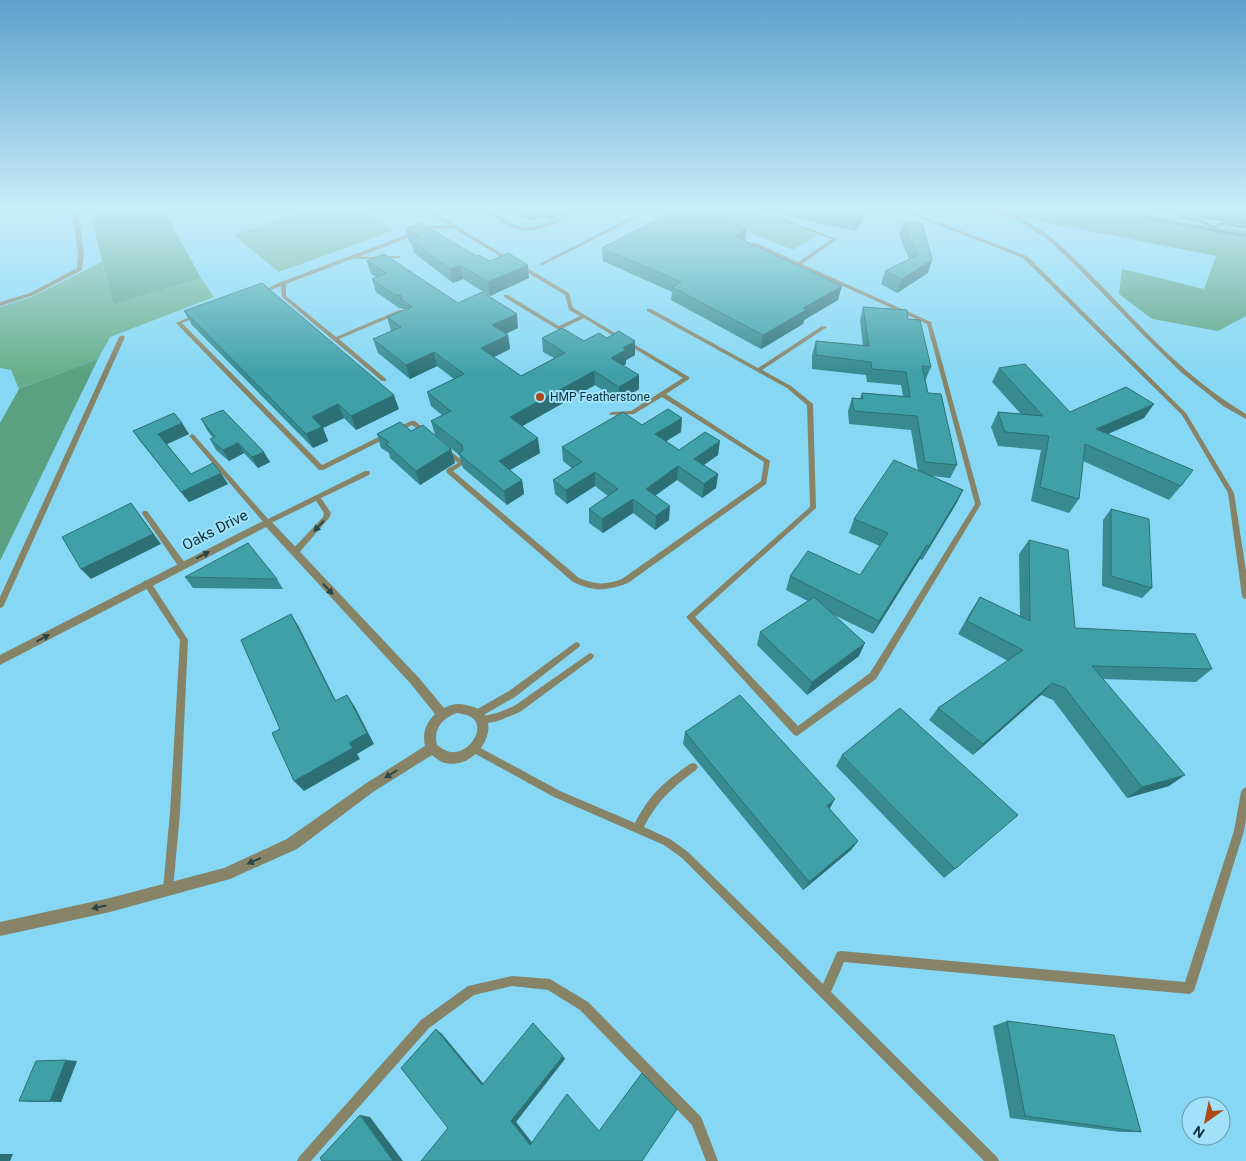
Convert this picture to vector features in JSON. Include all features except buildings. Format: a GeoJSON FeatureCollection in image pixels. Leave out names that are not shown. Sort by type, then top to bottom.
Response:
{"type":"FeatureCollection","features":[{"type":"Feature","properties":{"kind":"street"},"geometry":{"type":"LineString","coordinates":[[0,304],[32,294],[80,269],[80,265]]}},
{"type":"Feature","properties":{"kind":"street","name":"Oaks Drive"},"geometry":{"type":"LineString","coordinates":[[2,656],[267,522],[415,681],[442,714]]}},
{"type":"Feature","properties":{"kind":"street"},"geometry":{"type":"LineString","coordinates":[[464,708],[480,717],[484,728],[483,737],[475,749],[462,757],[453,758],[437,754],[432,748],[429,733],[431,726],[442,714],[449,710],[464,708]]}},
{"type":"Feature","properties":{"kind":"street"},"geometry":{"type":"LineString","coordinates":[[0,929],[110,905],[226,874],[292,844],[369,788],[432,748]]}},
{"type":"Feature","properties":{"kind":"lane"},"geometry":{"type":"LineString","coordinates":[[257,293],[331,265]]}},
{"type":"Feature","properties":{"kind":"lane"},"geometry":{"type":"LineString","coordinates":[[519,265],[567,294],[571,309],[688,378],[632,413],[612,414]]}},
{"type":"Feature","properties":{"kind":"lane"},"geometry":{"type":"LineString","coordinates":[[649,310],[789,387],[810,404],[813,508],[690,616],[796,732],[873,676],[978,504],[929,323],[802,265]]}},
{"type":"Feature","properties":{"kind":"lane"},"geometry":{"type":"LineString","coordinates":[[1034,265],[1184,414],[1231,493],[1246,596]]}},
{"type":"Feature","properties":{"kind":"lane"},"geometry":{"type":"LineString","coordinates":[[1077,265],[1152,341],[1228,407],[1246,417]]}},
{"type":"Feature","properties":{"kind":"lane"},"geometry":{"type":"LineString","coordinates":[[283,283],[284,296],[384,380]]}},
{"type":"Feature","properties":{"kind":"lane"},"geometry":{"type":"LineString","coordinates":[[506,296],[559,328],[584,316]]}},
{"type":"Feature","properties":{"kind":"lane"},"geometry":{"type":"LineString","coordinates":[[335,339],[401,312]]}},
{"type":"Feature","properties":{"kind":"lane"},"geometry":{"type":"LineString","coordinates":[[205,313],[179,323],[322,468],[413,422],[434,440]]}},
{"type":"Feature","properties":{"kind":"lane"},"geometry":{"type":"LineString","coordinates":[[758,370],[824,327]]}},
{"type":"Feature","properties":{"kind":"lane"},"geometry":{"type":"LineString","coordinates":[[0,604],[122,337]]}},
{"type":"Feature","properties":{"kind":"lane"},"geometry":{"type":"LineString","coordinates":[[441,445],[462,463],[449,471],[576,580],[590,587],[606,588],[625,581],[764,482],[767,461],[662,394]]}},
{"type":"Feature","properties":{"kind":"lane"},"geometry":{"type":"LineString","coordinates":[[192,436],[267,522],[366,473]]}},
{"type":"Feature","properties":{"kind":"lane"},"geometry":{"type":"LineString","coordinates":[[295,552],[326,518],[328,513],[317,498]]}},
{"type":"Feature","properties":{"kind":"lane"},"geometry":{"type":"LineString","coordinates":[[145,514],[182,565]]}},
{"type":"Feature","properties":{"kind":"lane"},"geometry":{"type":"LineString","coordinates":[[147,583],[184,640],[175,813],[168,889]]}},
{"type":"Feature","properties":{"kind":"lane"},"geometry":{"type":"LineString","coordinates":[[480,717],[576,645]]}},
{"type":"Feature","properties":{"kind":"lane"},"geometry":{"type":"LineString","coordinates":[[480,717],[498,717],[517,709],[590,656]]}},
{"type":"Feature","properties":{"kind":"lane"},"geometry":{"type":"LineString","coordinates":[[475,749],[558,794],[667,842],[685,855],[993,1161]]}},
{"type":"Feature","properties":{"kind":"lane"},"geometry":{"type":"LineString","coordinates":[[638,828],[650,803],[661,790],[693,767]]}},
{"type":"Feature","properties":{"kind":"lane"},"geometry":{"type":"LineString","coordinates":[[824,994],[841,956],[1189,988],[1239,830],[1246,792]]}},
{"type":"Feature","properties":{"kind":"lane"},"geometry":{"type":"LineString","coordinates":[[303,1161],[425,1024],[472,990],[512,981],[550,985],[584,1006],[697,1121],[712,1161]]}},
{"type":"Feature","properties":{"kind":"green space"},"geometry":{"type":"Polygon","coordinates":[[[96,265],[103,265],[113,305],[201,278],[214,297],[110,337],[98,359],[19,389],[11,370],[0,368],[0,307],[34,296],[96,265]]]}},
{"type":"Feature","properties":{"kind":"green space"},"geometry":{"type":"Polygon","coordinates":[[[103,265],[194,265],[201,278],[113,305],[103,265]]]}},
{"type":"Feature","properties":{"kind":"green space"},"geometry":{"type":"Polygon","coordinates":[[[271,265],[298,265],[279,272],[271,265]]]}},
{"type":"Feature","properties":{"kind":"green space"},"geometry":{"type":"Polygon","coordinates":[[[1213,265],[1246,265],[1246,316],[1218,331],[1152,319],[1119,294],[1122,269],[1204,289],[1213,265]]]}},
{"type":"Feature","properties":{"kind":"green space"},"geometry":{"type":"Polygon","coordinates":[[[98,359],[0,561],[0,423],[19,389],[98,359]]]}},
{"type":"Feature","properties":{"kind":"place","name":"HMP Featherstone"},"geometry":{"type":"Point","coordinates":[540,397]}}]}
